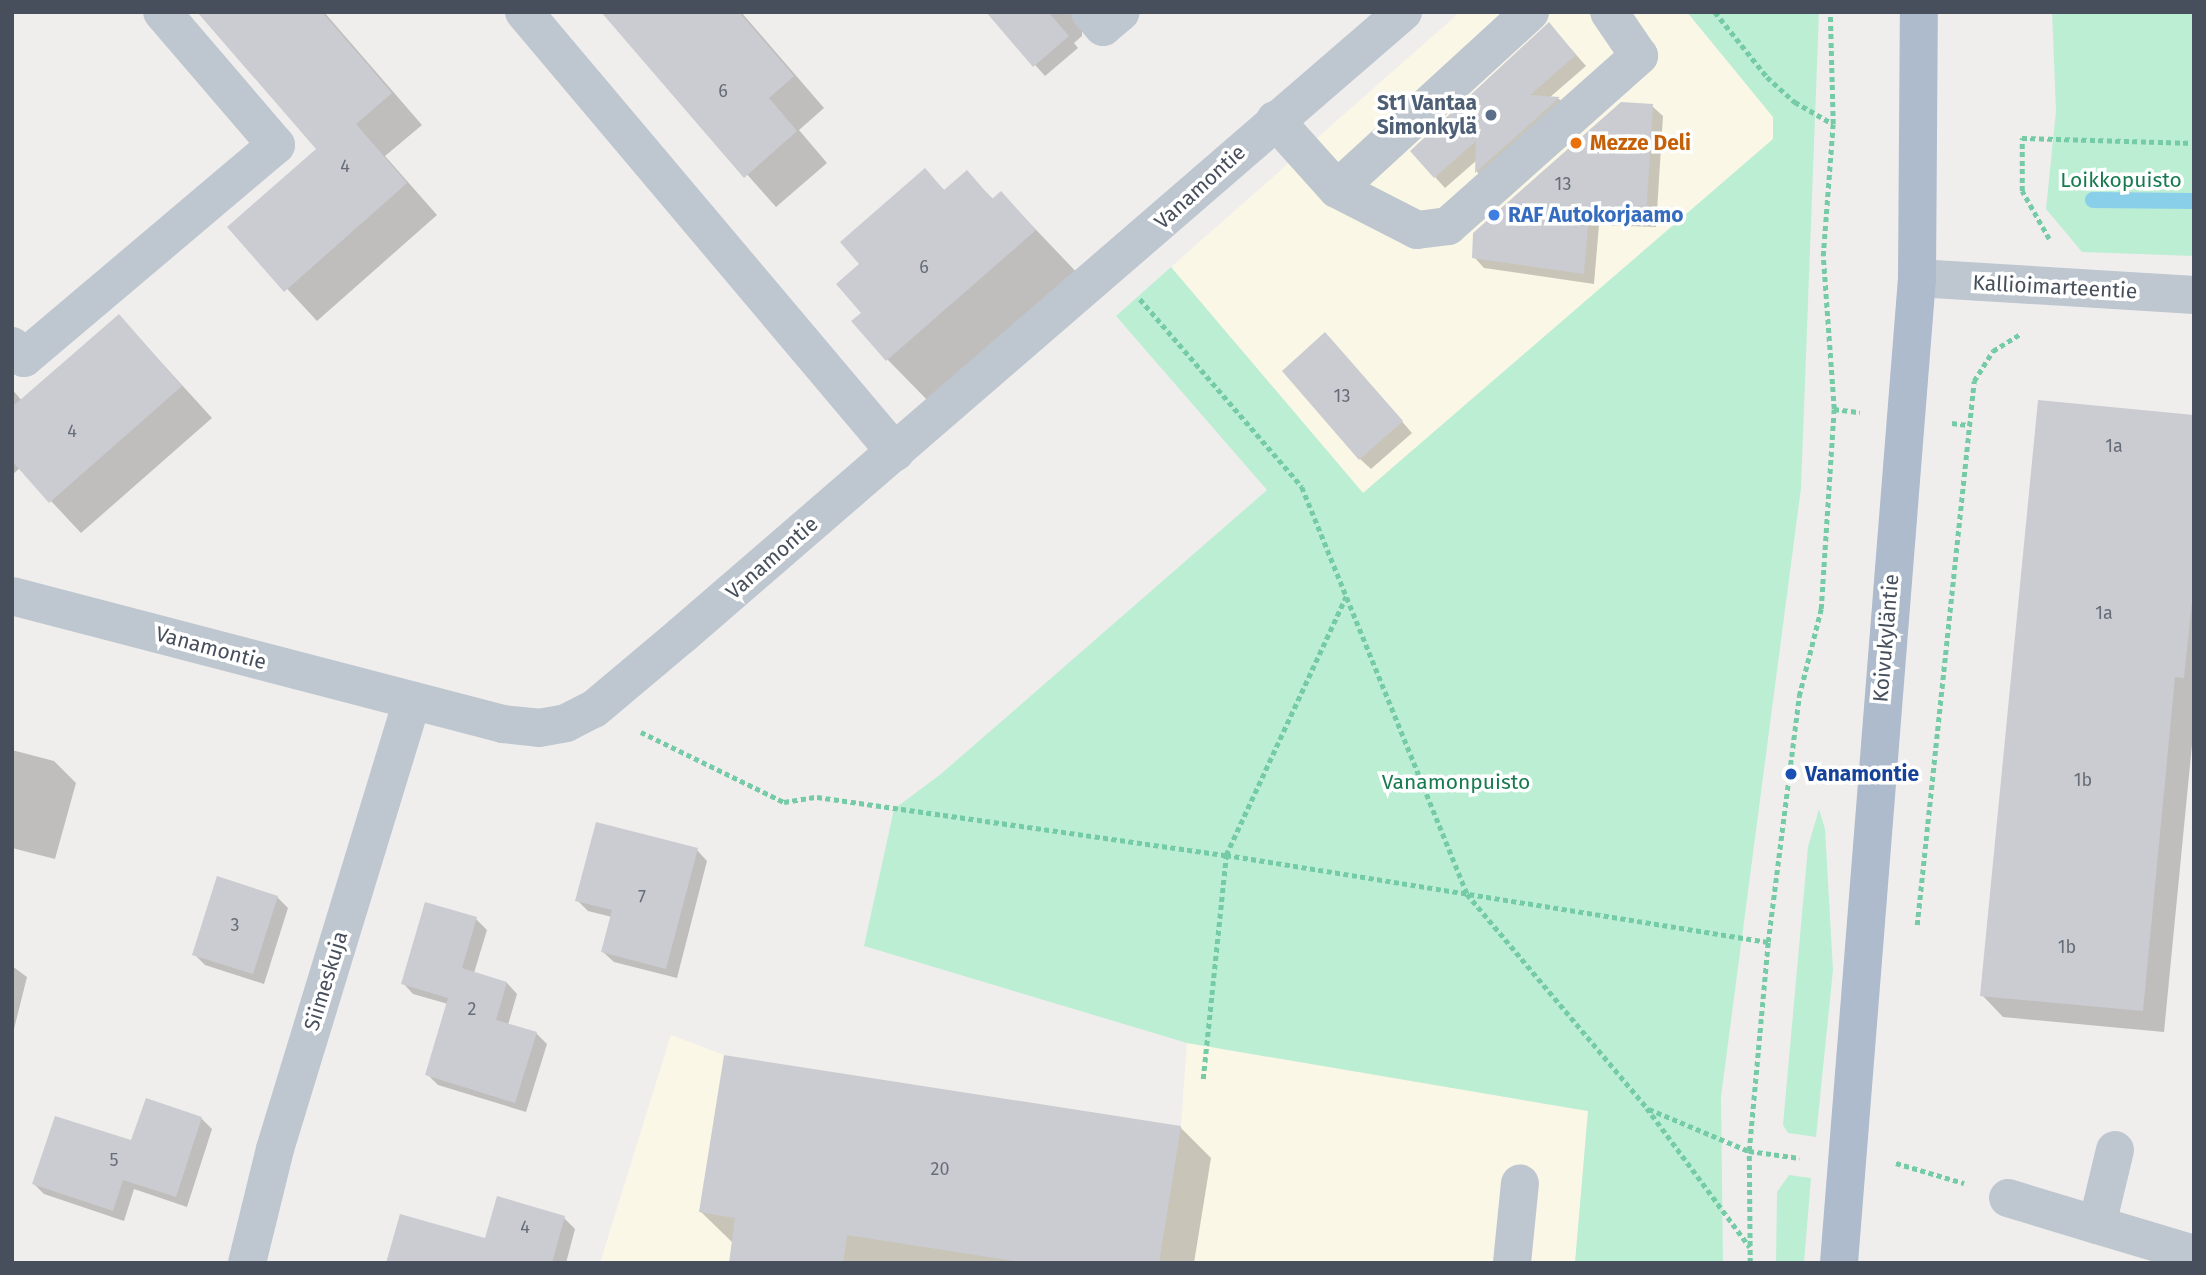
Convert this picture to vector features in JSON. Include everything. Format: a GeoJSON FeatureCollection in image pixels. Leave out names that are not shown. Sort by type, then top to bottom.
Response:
{"type":"FeatureCollection","features":[{"type":"Feature","properties":{"kind":"main road","name":"Koivukyläntie"},"geometry":{"type":"LineString","coordinates":[[1839,1263],[1844,1164],[1917,278],[1919,12]]}},
{"type":"Feature","properties":{"kind":"street"},"geometry":{"type":"LineString","coordinates":[[12,346],[24,358],[276,145],[162,12]]}},
{"type":"Feature","properties":{"kind":"street"},"geometry":{"type":"LineString","coordinates":[[524,12],[895,452]]}},
{"type":"Feature","properties":{"kind":"street"},"geometry":{"type":"LineString","coordinates":[[1090,12],[1103,27],[1121,12]]}},
{"type":"Feature","properties":{"kind":"street","name":"Vanamontie"},"geometry":{"type":"LineString","coordinates":[[12,596],[412,700],[539,728],[566,723],[594,709],[1111,266],[1275,120],[1404,12]]}},
{"type":"Feature","properties":{"kind":"street"},"geometry":{"type":"LineString","coordinates":[[1337,189],[1530,12]]}},
{"type":"Feature","properties":{"kind":"street"},"geometry":{"type":"LineString","coordinates":[[1275,120],[1337,189],[1417,230],[1448,226],[1639,56],[1609,12]]}},
{"type":"Feature","properties":{"kind":"street","name":"Kallioimarteentie"},"geometry":{"type":"LineString","coordinates":[[1917,278],[2047,289],[2194,295]]}},
{"type":"Feature","properties":{"kind":"street","name":"Siimeskuja"},"geometry":{"type":"LineString","coordinates":[[247,1263],[275,1149],[412,700]]}},
{"type":"Feature","properties":{"kind":"street"},"geometry":{"type":"LineString","coordinates":[[2097,1225],[2115,1150]]}},
{"type":"Feature","properties":{"kind":"street"},"geometry":{"type":"LineString","coordinates":[[1512,1263],[1520,1184]]}},
{"type":"Feature","properties":{"kind":"street"},"geometry":{"type":"LineString","coordinates":[[2008,1198],[2194,1254]]}},
{"type":"Feature","properties":{"kind":"path"},"geometry":{"type":"LineString","coordinates":[[1715,12],[1767,77],[1795,102],[1833,124]]}},
{"type":"Feature","properties":{"kind":"path"},"geometry":{"type":"LineString","coordinates":[[1751,1263],[1749,1151],[1768,942],[1799,696],[1821,609],[1834,409],[1823,256],[1833,124],[1830,12]]}},
{"type":"Feature","properties":{"kind":"path"},"geometry":{"type":"LineString","coordinates":[[1915,937],[1974,380],[1993,351],[2019,334],[2046,329],[2051,242],[2037,225],[2022,191],[2022,138],[2194,143]]}},
{"type":"Feature","properties":{"kind":"path"},"geometry":{"type":"LineString","coordinates":[[1111,266],[1302,488],[1468,894],[1647,1108],[1750,1248]]}},
{"type":"Feature","properties":{"kind":"path"},"geometry":{"type":"LineString","coordinates":[[1203,1079],[1226,855],[1346,596]]}},
{"type":"Feature","properties":{"kind":"path"},"geometry":{"type":"LineString","coordinates":[[594,709],[784,802],[817,797],[1226,855],[1768,942]]}},
{"type":"Feature","properties":{"kind":"path"},"geometry":{"type":"LineString","coordinates":[[1647,1108],[1749,1151]]}},
{"type":"Feature","properties":{"kind":"path"},"geometry":{"type":"LineString","coordinates":[[1844,1164],[1908,1164],[2008,1198]]}},
{"type":"Feature","properties":{"kind":"shaded area"},"geometry":{"type":"Polygon","coordinates":[[[1460,12],[1687,12],[1773,117],[1773,139],[1363,493],[1171,267],[1460,12]]]}},
{"type":"Feature","properties":{"kind":"shaded area"},"geometry":{"type":"Polygon","coordinates":[[[671,1035],[724,1055],[1181,1126],[1187,1043],[1588,1111],[1575,1263],[600,1263],[671,1035]]]}},
{"type":"Feature","properties":{"kind":"green space","name":"Vanamonpuisto"},"geometry":{"type":"Polygon","coordinates":[[[1687,12],[1819,12],[1801,488],[1721,1097],[1723,1263],[1575,1263],[1588,1111],[1187,1043],[864,946],[894,809],[941,774],[1267,490],[1116,316],[1171,267],[1363,493],[1773,139],[1773,117],[1687,12]]]}},
{"type":"Feature","properties":{"kind":"green space","name":"Loikkopuisto"},"geometry":{"type":"Polygon","coordinates":[[[2052,12],[2194,12],[2194,256],[2082,252],[2046,209],[2056,111],[2052,12]]]}},
{"type":"Feature","properties":{"kind":"green space"},"geometry":{"type":"Polygon","coordinates":[[[1819,809],[1825,829],[1833,970],[1816,1137],[1788,1133],[1783,1125],[1808,847],[1819,809]]]}},
{"type":"Feature","properties":{"kind":"green space"},"geometry":{"type":"Polygon","coordinates":[[[1789,1175],[1811,1178],[1804,1263],[1776,1263],[1777,1192],[1789,1175]]]}},
{"type":"Feature","properties":{"kind":"building"},"geometry":{"type":"Polygon","coordinates":[[[197,12],[322,12],[392,93],[356,124],[407,183],[284,292],[227,227],[316,149],[197,12]]]}},
{"type":"Feature","properties":{"kind":"building"},"geometry":{"type":"Polygon","coordinates":[[[601,12],[739,12],[794,76],[769,98],[797,131],[744,178],[601,12]]]}},
{"type":"Feature","properties":{"kind":"building"},"geometry":{"type":"Polygon","coordinates":[[[986,12],[1048,12],[1069,36],[1033,67],[986,12]]]}},
{"type":"Feature","properties":{"kind":"building"},"geometry":{"type":"Polygon","coordinates":[[[1549,22],[1576,55],[1530,95],[1560,97],[1475,173],[1476,141],[1434,178],[1410,151],[1549,22]]]}},
{"type":"Feature","properties":{"kind":"building"},"geometry":{"type":"Polygon","coordinates":[[[1621,102],[1653,104],[1646,217],[1589,215],[1584,274],[1472,258],[1473,233],[1621,102]]]}},
{"type":"Feature","properties":{"kind":"building"},"geometry":{"type":"Polygon","coordinates":[[[925,168],[944,190],[967,170],[992,199],[1001,191],[1036,230],[886,361],[851,321],[861,313],[836,284],[859,264],[840,242],[925,168]]]}},
{"type":"Feature","properties":{"kind":"building"},"geometry":{"type":"Polygon","coordinates":[[[119,314],[182,386],[49,503],[12,461],[12,407],[119,314]]]}},
{"type":"Feature","properties":{"kind":"building"},"geometry":{"type":"Polygon","coordinates":[[[1325,332],[1403,421],[1359,460],[1282,371],[1325,332]]]}},
{"type":"Feature","properties":{"kind":"building"},"geometry":{"type":"Polygon","coordinates":[[[2038,400],[2194,415],[2194,582],[2184,678],[2175,677],[2143,1011],[1980,996],[2038,400]]]}},
{"type":"Feature","properties":{"kind":"building"},"geometry":{"type":"Polygon","coordinates":[[[596,822],[698,848],[666,969],[601,952],[612,910],[575,901],[596,822]]]}},
{"type":"Feature","properties":{"kind":"building"},"geometry":{"type":"Polygon","coordinates":[[[217,876],[278,896],[253,974],[192,955],[217,876]]]}},
{"type":"Feature","properties":{"kind":"building"},"geometry":{"type":"Polygon","coordinates":[[[425,902],[477,917],[462,968],[507,982],[496,1020],[537,1032],[515,1103],[425,1075],[448,998],[401,984],[425,902]]]}},
{"type":"Feature","properties":{"kind":"building"},"geometry":{"type":"Polygon","coordinates":[[[724,1055],[1181,1126],[1159,1263],[1027,1263],[847,1235],[843,1263],[729,1263],[735,1218],[699,1212],[724,1055]]]}},
{"type":"Feature","properties":{"kind":"building"},"geometry":{"type":"Polygon","coordinates":[[[146,1098],[202,1117],[176,1197],[123,1180],[113,1211],[32,1184],[55,1116],[131,1140],[146,1098]]]}},
{"type":"Feature","properties":{"kind":"building"},"geometry":{"type":"Polygon","coordinates":[[[497,1196],[565,1216],[552,1263],[386,1263],[400,1214],[485,1238],[497,1196]]]}},
{"type":"Feature","properties":{"kind":"waterway"},"geometry":{"type":"LineString","coordinates":[[2093,200],[2194,201]]}},
{"type":"Feature","properties":{"kind":"place","name":"St1 Vantaa Simonkylä"},"geometry":{"type":"Point","coordinates":[1491,115]}},
{"type":"Feature","properties":{"kind":"place","name":"Mezze Deli"},"geometry":{"type":"Point","coordinates":[1576,143]}},
{"type":"Feature","properties":{"kind":"place","name":"RAF Autokorjaamo"},"geometry":{"type":"Point","coordinates":[1494,215]}},
{"type":"Feature","properties":{"kind":"place","name":"Vanamontie"},"geometry":{"type":"Point","coordinates":[1791,774]}}]}
